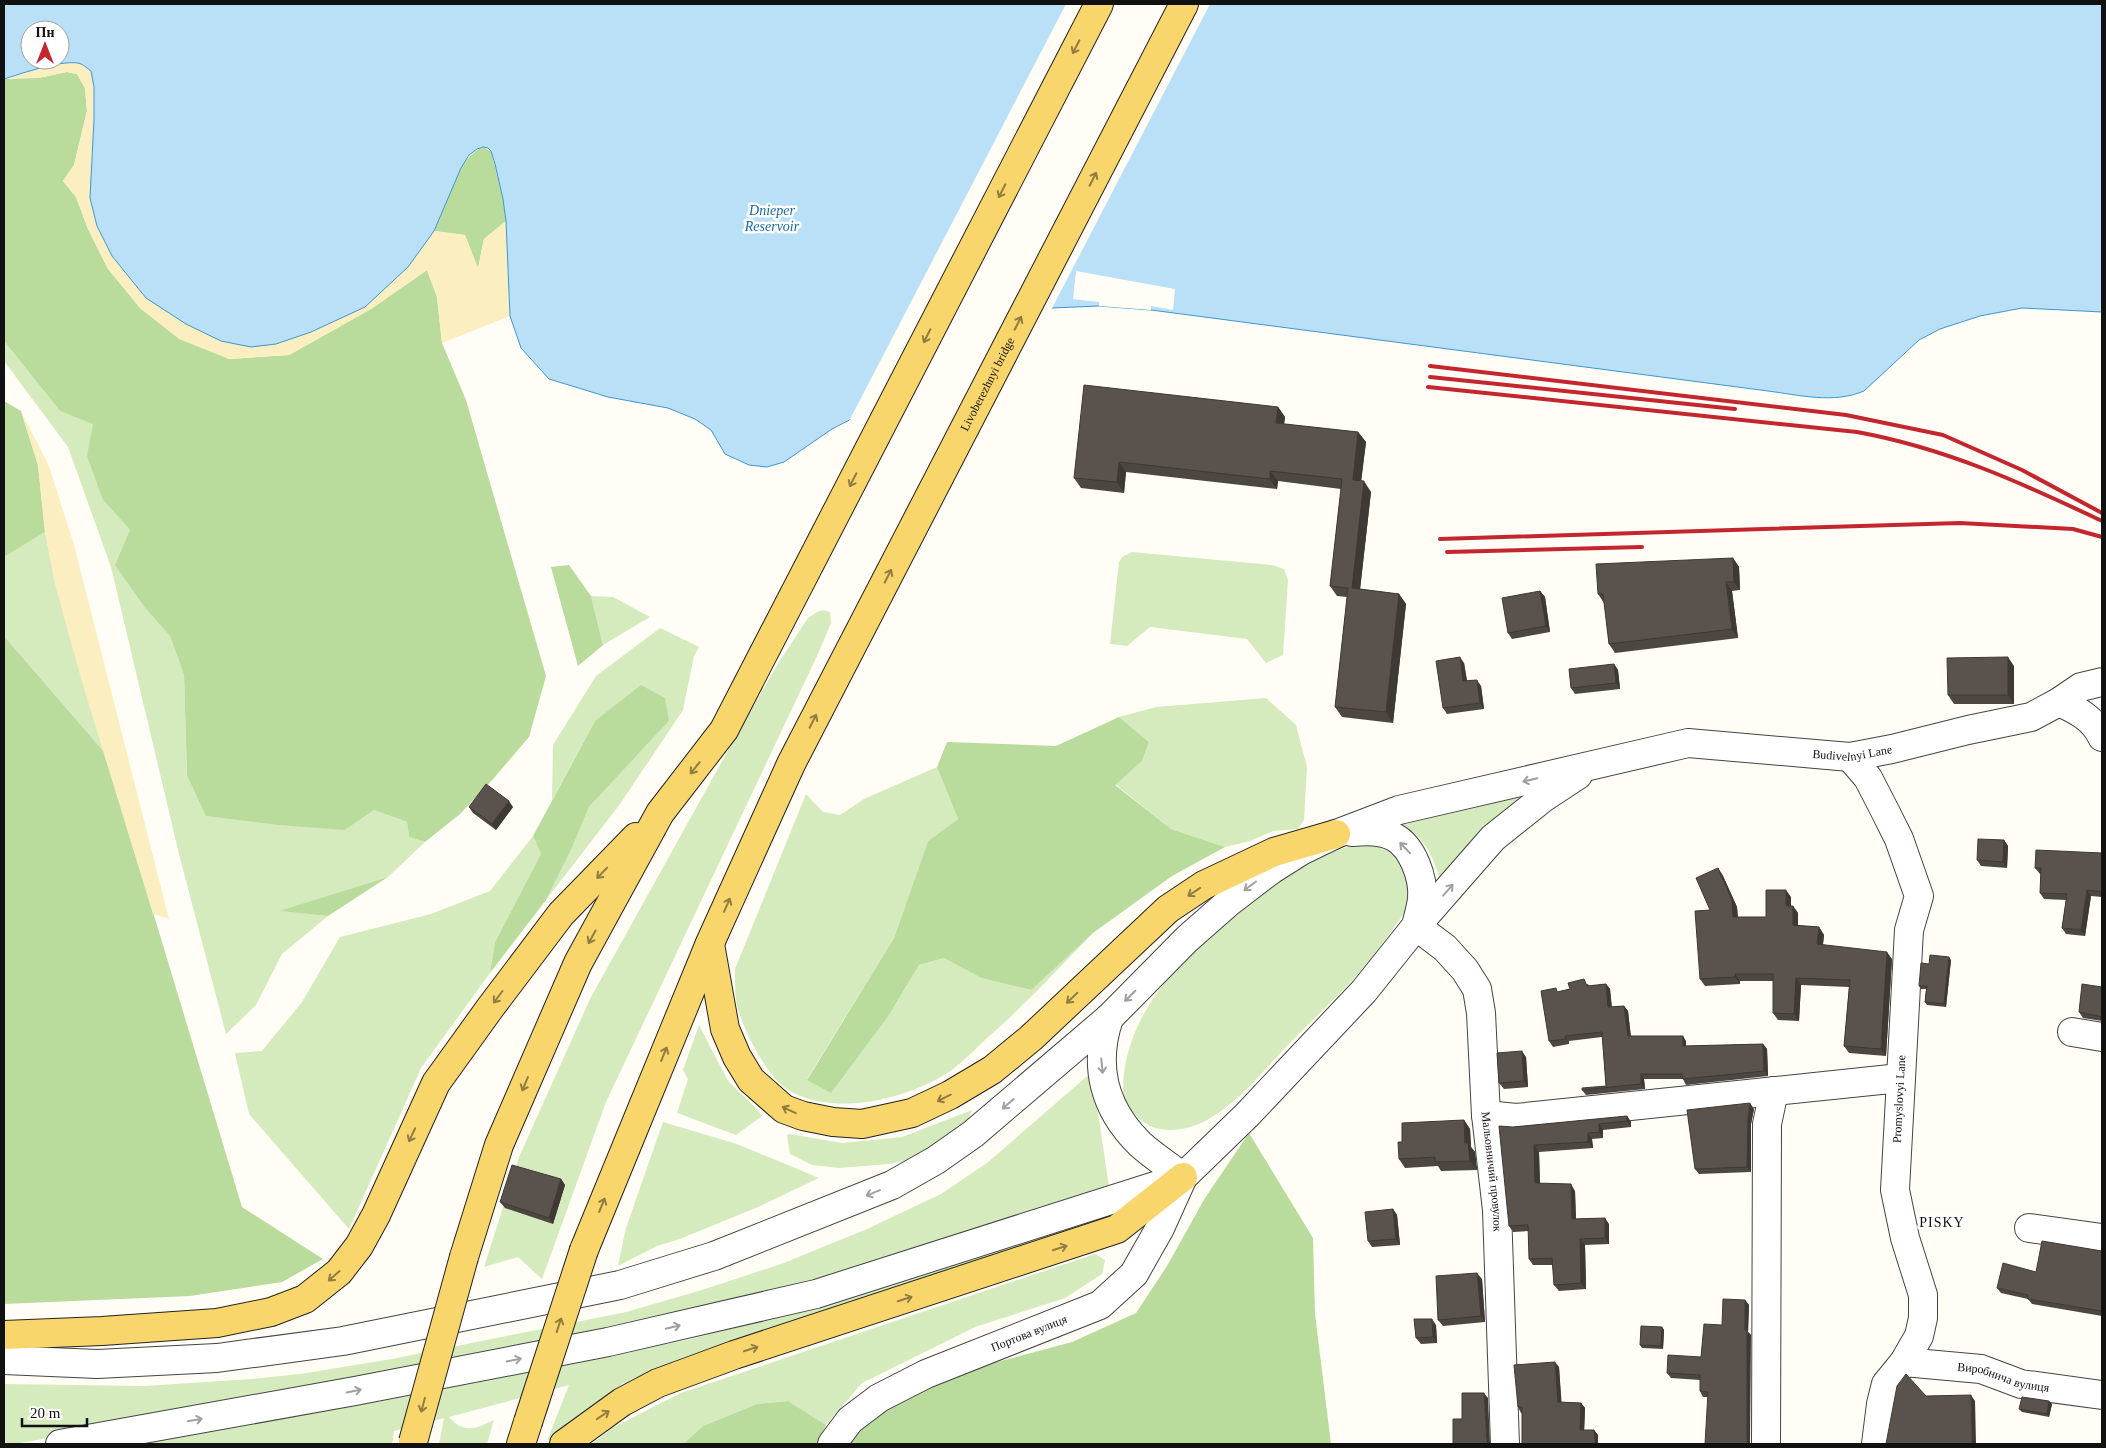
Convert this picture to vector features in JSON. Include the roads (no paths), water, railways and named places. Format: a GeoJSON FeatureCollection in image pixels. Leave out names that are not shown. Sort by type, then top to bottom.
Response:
{"type":"FeatureCollection","features":[{"type":"Feature","properties":{"kind":"main road"},"geometry":{"type":"LineString","coordinates":[[4,1335],[102,1331],[217,1323],[271,1312],[306,1299],[339,1272],[358,1246],[376,1215],[436,1083],[561,914],[660,813],[724,730],[1099,4]]}},
{"type":"Feature","properties":{"kind":"main road","name":"Livoberezhnyi bridge"},"geometry":{"type":"LineString","coordinates":[[524,1433],[584,1250],[710,943],[790,764],[1184,4]]}},
{"type":"Feature","properties":{"kind":"main road"},"geometry":{"type":"LineString","coordinates":[[413,1443],[464,1256],[499,1145],[578,963],[660,813]]}},
{"type":"Feature","properties":{"kind":"main road"},"geometry":{"type":"LineString","coordinates":[[710,943],[725,1029],[737,1057],[751,1080],[784,1109],[803,1116],[833,1122],[862,1124],[912,1112],[950,1095],[992,1070],[1030,1038],[1168,909],[1204,885],[1274,852],[1336,834]]}},
{"type":"Feature","properties":{"kind":"main road"},"geometry":{"type":"LineString","coordinates":[[564,1444],[622,1402],[658,1383],[734,1355],[1117,1229],[1183,1177]]}},
{"type":"Feature","properties":{"kind":"street","name":"Budivelnyi Lane"},"geometry":{"type":"LineString","coordinates":[[1336,834],[1399,810],[1688,743],[1850,757],[1892,749],[2031,717],[2059,702],[2081,687],[2102,682]]}},
{"type":"Feature","properties":{"kind":"street"},"geometry":{"type":"LineString","coordinates":[[2059,702],[2075,709],[2088,719],[2098,728],[2102,737]]}},
{"type":"Feature","properties":{"kind":"street","name":"Promyslovyi Lane"},"geometry":{"type":"LineString","coordinates":[[1850,757],[1868,778],[1899,839],[1919,896],[1908,930],[1894,1190],[1905,1238],[1923,1295],[1923,1318],[1919,1336],[1904,1362],[1886,1384],[1881,1404],[1876,1444]]}},
{"type":"Feature","properties":{"kind":"street"},"geometry":{"type":"LineString","coordinates":[[60,1444],[355,1391],[608,1342],[816,1294],[1183,1177],[1246,1115],[1364,992],[1416,926],[1493,838],[1543,798],[1594,765]]}},
{"type":"Feature","properties":{"kind":"street"},"geometry":{"type":"LineString","coordinates":[[4,1360],[98,1364],[217,1358],[343,1341],[620,1285],[714,1256],[892,1185],[936,1160],[973,1134],[1109,1018],[1187,939],[1229,902],[1271,870],[1302,851],[1336,834],[1370,830],[1395,837],[1413,856],[1422,889],[1416,926]]}},
{"type":"Feature","properties":{"kind":"street","name":"Мальовничий провулок"},"geometry":{"type":"LineString","coordinates":[[1416,926],[1445,948],[1465,970],[1477,989],[1481,1013],[1486,1115],[1497,1210],[1505,1444]]}},
{"type":"Feature","properties":{"kind":"street"},"geometry":{"type":"LineString","coordinates":[[1109,1018],[1102,1038],[1100,1061],[1106,1091],[1118,1118],[1140,1144],[1183,1177]]}},
{"type":"Feature","properties":{"kind":"street"},"geometry":{"type":"LineString","coordinates":[[2072,1032],[2102,1037]]}},
{"type":"Feature","properties":{"kind":"street"},"geometry":{"type":"LineString","coordinates":[[1486,1115],[1516,1118],[1900,1078]]}},
{"type":"Feature","properties":{"kind":"street"},"geometry":{"type":"LineString","coordinates":[[1766,1444],[1767,1124],[1774,1091]]}},
{"type":"Feature","properties":{"kind":"street","name":"Портова вулиця"},"geometry":{"type":"LineString","coordinates":[[832,1444],[850,1420],[887,1394],[926,1374],[1100,1305],[1134,1274],[1160,1228],[1183,1177]]}},
{"type":"Feature","properties":{"kind":"street"},"geometry":{"type":"LineString","coordinates":[[2029,1228],[2102,1238]]}},
{"type":"Feature","properties":{"kind":"street","name":"Виробнича вулиця"},"geometry":{"type":"LineString","coordinates":[[1904,1362],[1982,1369],[2021,1384],[2102,1395]]}},
{"type":"Feature","properties":{"kind":"water","name":"Dnieper Reservoir"},"geometry":{"type":"Polygon","coordinates":[[[4,4],[2102,4],[2102,312],[2022,308],[1980,316],[1940,329],[1919,340],[1864,391],[1853,395],[1829,398],[1151,310],[1099,306],[1052,308],[1012,322],[890,399],[832,429],[784,462],[767,467],[749,465],[725,454],[711,430],[695,419],[668,408],[608,397],[549,379],[521,348],[510,316],[506,221],[503,199],[495,164],[491,151],[488,148],[477,149],[469,155],[461,168],[434,231],[408,267],[365,307],[311,332],[276,344],[251,347],[221,341],[186,324],[146,298],[112,256],[97,226],[90,198],[94,87],[91,71],[81,64],[70,63],[70,20],[20,20],[20,70],[33,70],[4,79],[4,4]]]}},
{"type":"Feature","properties":{"kind":"railway"},"geometry":{"type":"LineString","coordinates":[[1430,366],[1846,415],[1943,435],[2022,470],[2102,513]]}},
{"type":"Feature","properties":{"kind":"railway"},"geometry":{"type":"LineString","coordinates":[[1430,377],[1735,409]]}},
{"type":"Feature","properties":{"kind":"railway"},"geometry":{"type":"LineString","coordinates":[[1428,387],[1857,432],[1921,447],[1952,457],[2013,480],[2102,521]]}},
{"type":"Feature","properties":{"kind":"railway"},"geometry":{"type":"LineString","coordinates":[[1440,539],[1960,523],[2073,529],[2102,537]]}},
{"type":"Feature","properties":{"kind":"railway"},"geometry":{"type":"LineString","coordinates":[[1447,552],[1642,547]]}},
{"type":"Feature","properties":{"kind":"district","name":"PISKY"},"geometry":{"type":"Point","coordinates":[1942,1222]}}]}
